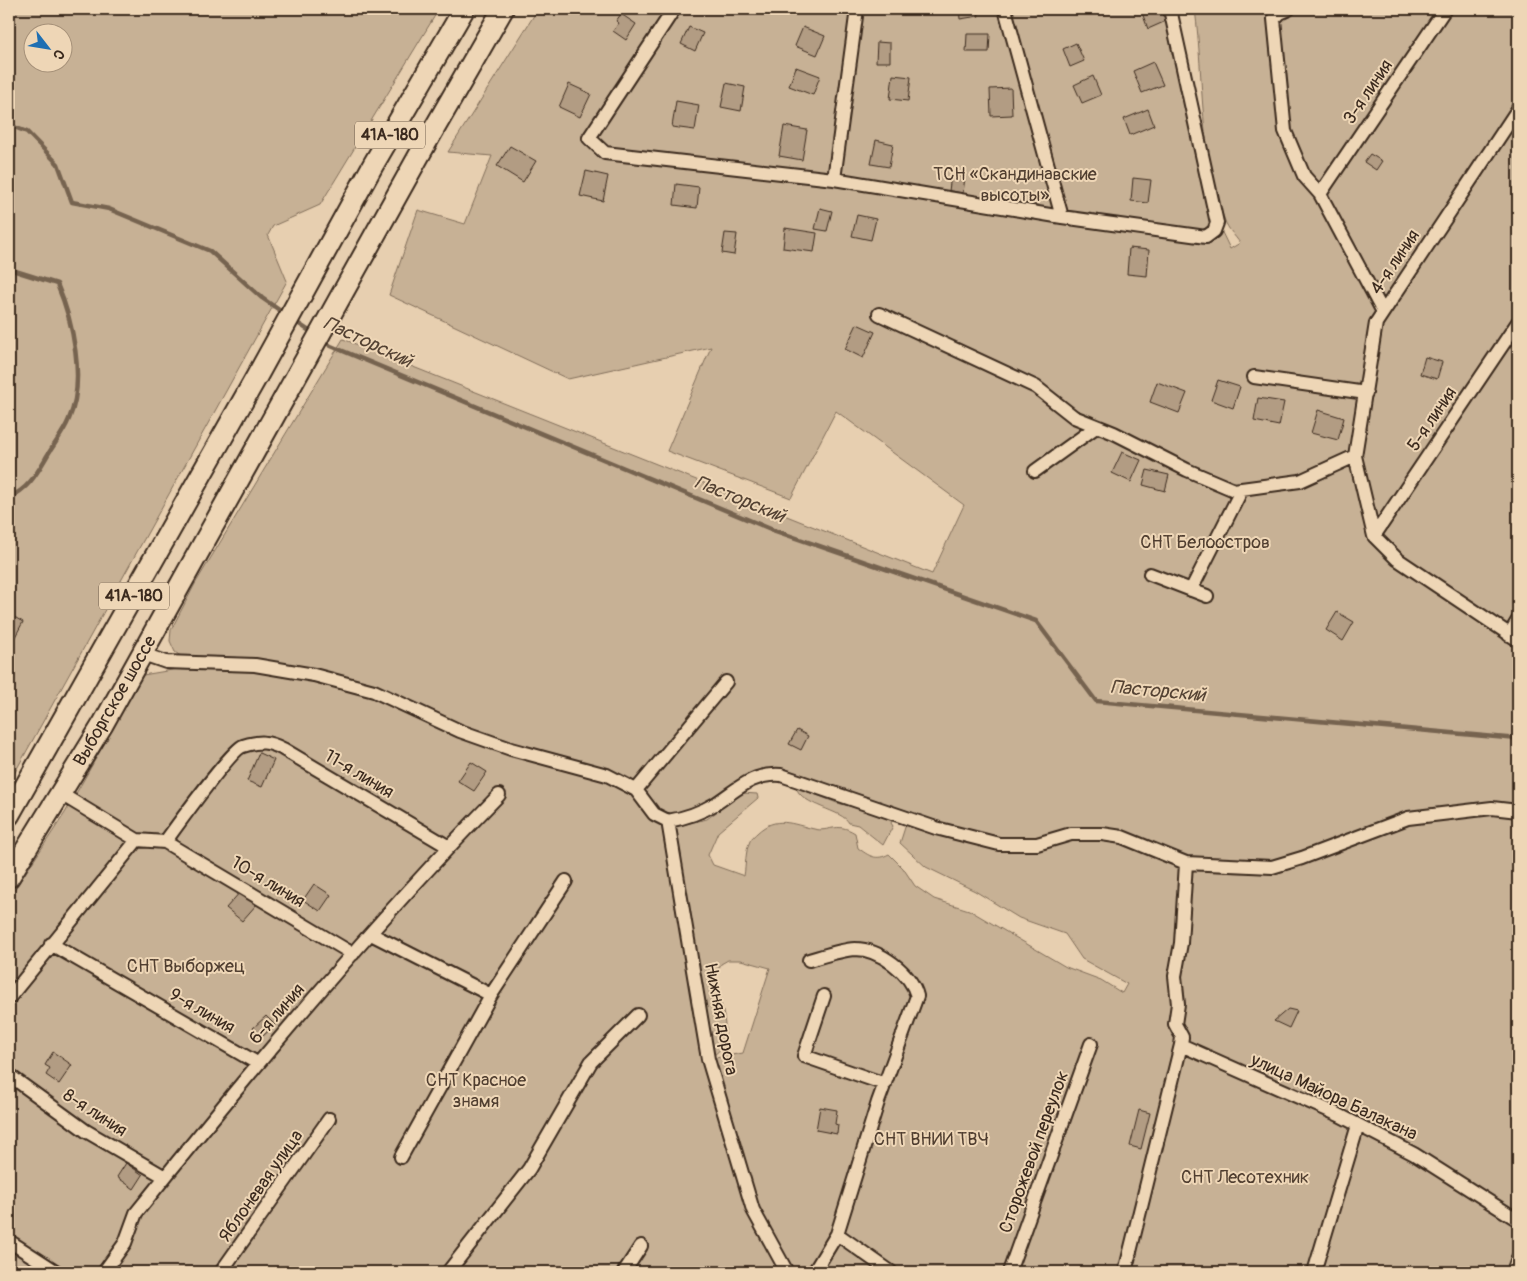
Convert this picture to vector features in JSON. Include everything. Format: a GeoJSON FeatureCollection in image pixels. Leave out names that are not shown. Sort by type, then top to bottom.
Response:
{"type":"FeatureCollection","features":[{"type":"Feature","properties":{"kind":"main road","name":"Выборгское шоссе"},"geometry":{"type":"LineString","coordinates":[[9,815],[464,9]]}},
{"type":"Feature","properties":{"kind":"main road","name":"Выборгское шоссе"},"geometry":{"type":"LineString","coordinates":[[9,877],[61,794],[143,654],[391,206],[503,9]]}},
{"type":"Feature","properties":{"kind":"street"},"geometry":{"type":"LineString","coordinates":[[674,9],[589,138],[605,153],[834,179],[1062,217],[1192,236],[1206,236],[1214,231],[1217,222],[1170,9]]}},
{"type":"Feature","properties":{"kind":"street"},"geometry":{"type":"LineString","coordinates":[[834,179],[857,9]]}},
{"type":"Feature","properties":{"kind":"street"},"geometry":{"type":"LineString","coordinates":[[1005,9],[1062,217]]}},
{"type":"Feature","properties":{"kind":"street"},"geometry":{"type":"LineString","coordinates":[[1289,9],[1275,14],[1285,131],[1304,176],[1320,194],[1383,312]]}},
{"type":"Feature","properties":{"kind":"street","name":"3-я линия"},"geometry":{"type":"LineString","coordinates":[[1320,194],[1445,9]]}},
{"type":"Feature","properties":{"kind":"street","name":"4-я линия"},"geometry":{"type":"LineString","coordinates":[[1356,456],[1376,323],[1518,109]]}},
{"type":"Feature","properties":{"kind":"street"},"geometry":{"type":"LineString","coordinates":[[879,314],[1036,387],[1074,418],[1114,433],[1187,470],[1234,490],[1300,481],[1356,456],[1374,536],[1397,558],[1514,637],[1518,620]]}},
{"type":"Feature","properties":{"kind":"street","name":"5-я линия"},"geometry":{"type":"LineString","coordinates":[[1374,536],[1518,322]]}},
{"type":"Feature","properties":{"kind":"street"},"geometry":{"type":"LineString","coordinates":[[1254,377],[1366,393]]}},
{"type":"Feature","properties":{"kind":"street"},"geometry":{"type":"LineString","coordinates":[[1035,471],[1096,427]]}},
{"type":"Feature","properties":{"kind":"street"},"geometry":{"type":"LineString","coordinates":[[1191,590],[1242,489]]}},
{"type":"Feature","properties":{"kind":"street"},"geometry":{"type":"LineString","coordinates":[[1150,574],[1207,596]]}},
{"type":"Feature","properties":{"kind":"street"},"geometry":{"type":"LineString","coordinates":[[143,654],[166,662],[255,664],[344,682],[394,699],[460,731],[527,755],[594,770],[636,790],[654,814],[668,821],[696,814],[714,805],[751,778],[768,774],[780,775],[936,828],[999,844],[1038,844],[1071,834],[1102,834],[1122,837],[1186,863],[1272,867],[1302,858],[1408,818],[1492,808],[1518,811]]}},
{"type":"Feature","properties":{"kind":"street"},"geometry":{"type":"LineString","coordinates":[[636,790],[726,682]]}},
{"type":"Feature","properties":{"kind":"street","name":"11-я линия"},"geometry":{"type":"LineString","coordinates":[[165,842],[220,770],[241,746],[267,741],[449,847]]}},
{"type":"Feature","properties":{"kind":"street"},"geometry":{"type":"LineString","coordinates":[[61,794],[137,840],[165,842]]}},
{"type":"Feature","properties":{"kind":"street","name":"6-я линия"},"geometry":{"type":"LineString","coordinates":[[104,1272],[125,1243],[136,1213],[257,1063],[352,954],[499,795]]}},
{"type":"Feature","properties":{"kind":"street","name":"Нижняя дорога"},"geometry":{"type":"LineString","coordinates":[[668,821],[684,905],[708,1059],[753,1210],[787,1272]]}},
{"type":"Feature","properties":{"kind":"street"},"geometry":{"type":"LineString","coordinates":[[9,998],[137,840]]}},
{"type":"Feature","properties":{"kind":"street","name":"10-я линия"},"geometry":{"type":"LineString","coordinates":[[165,842],[352,954]]}},
{"type":"Feature","properties":{"kind":"street"},"geometry":{"type":"LineString","coordinates":[[1125,1272],[1181,1045],[1182,1037],[1175,1024],[1178,1004],[1175,976],[1181,943],[1186,863]]}},
{"type":"Feature","properties":{"kind":"street"},"geometry":{"type":"LineString","coordinates":[[401,1157],[491,995],[566,881]]}},
{"type":"Feature","properties":{"kind":"street"},"geometry":{"type":"LineString","coordinates":[[372,934],[491,995]]}},
{"type":"Feature","properties":{"kind":"street","name":"9-я линия"},"geometry":{"type":"LineString","coordinates":[[51,944],[257,1063]]}},
{"type":"Feature","properties":{"kind":"street"},"geometry":{"type":"LineString","coordinates":[[809,960],[852,949],[870,953],[890,962],[913,984],[917,996],[916,1004],[885,1084],[837,1234],[814,1272]]}},
{"type":"Feature","properties":{"kind":"street"},"geometry":{"type":"LineString","coordinates":[[824,996],[804,1056],[885,1084]]}},
{"type":"Feature","properties":{"kind":"street"},"geometry":{"type":"LineString","coordinates":[[448,1272],[529,1169],[591,1062],[638,1015]]}},
{"type":"Feature","properties":{"kind":"street","name":"Сторожевой переулок"},"geometry":{"type":"LineString","coordinates":[[1009,1272],[1091,1044]]}},
{"type":"Feature","properties":{"kind":"street","name":"улица Майора Балакана"},"geometry":{"type":"LineString","coordinates":[[1181,1045],[1358,1125],[1414,1154],[1518,1220]]}},
{"type":"Feature","properties":{"kind":"street","name":"8-я линия"},"geometry":{"type":"LineString","coordinates":[[9,1076],[86,1131],[164,1178]]}},
{"type":"Feature","properties":{"kind":"street","name":"Яблоневая улица"},"geometry":{"type":"LineString","coordinates":[[221,1272],[329,1119]]}},
{"type":"Feature","properties":{"kind":"street"},"geometry":{"type":"LineString","coordinates":[[1314,1272],[1358,1125]]}},
{"type":"Feature","properties":{"kind":"street"},"geometry":{"type":"LineString","coordinates":[[837,1234],[891,1272]]}},
{"type":"Feature","properties":{"kind":"street"},"geometry":{"type":"LineString","coordinates":[[9,1241],[57,1272]]}},
{"type":"Feature","properties":{"kind":"street"},"geometry":{"type":"LineString","coordinates":[[624,1272],[642,1246]]}},
{"type":"Feature","properties":{"kind":"street"},"geometry":{"type":"LineString","coordinates":[[1513,1272],[1518,1258]]}},
{"type":"Feature","properties":{"kind":"green space"},"geometry":{"type":"Polygon","coordinates":[[[9,9],[439,9],[320,205],[273,226],[268,235],[287,281],[9,783],[9,9]]]}},
{"type":"Feature","properties":{"kind":"green space"},"geometry":{"type":"Polygon","coordinates":[[[538,9],[1170,9],[1217,222],[1230,249],[1240,243],[1225,221],[1211,170],[1206,143],[1195,9],[1518,9],[1518,1272],[9,1272],[9,898],[65,813],[143,675],[178,669],[182,657],[175,652],[170,641],[171,630],[195,584],[343,339],[932,574],[964,505],[836,411],[791,498],[667,451],[711,347],[568,379],[389,295],[418,210],[465,224],[492,156],[448,152],[538,9]],[[773,774],[726,796],[673,827],[707,819],[742,793],[757,794],[758,798],[718,832],[708,855],[713,865],[744,876],[748,845],[757,833],[771,824],[784,822],[819,830],[843,828],[855,833],[858,848],[873,857],[889,854],[903,868],[915,886],[934,899],[969,910],[1066,967],[1101,980],[1122,993],[1127,984],[1082,959],[1065,934],[1019,918],[975,891],[926,867],[900,843],[908,818],[773,774]],[[728,960],[721,964],[713,980],[723,1012],[725,1045],[710,1059],[743,1053],[770,968],[741,960],[728,960]]]}},
{"type":"Feature","properties":{"kind":"green space"},"geometry":{"type":"Polygon","coordinates":[[[796,787],[837,803],[894,817],[891,823],[893,826],[883,845],[858,825],[849,823],[845,818],[806,799],[799,793],[796,787]]]}},
{"type":"Feature","properties":{"kind":"building"},"geometry":{"type":"Polygon","coordinates":[[[959,9],[978,9],[979,16],[960,19],[959,9]]]}},
{"type":"Feature","properties":{"kind":"building"},"geometry":{"type":"Polygon","coordinates":[[[1161,9],[1166,21],[1148,29],[1141,10],[1161,9]]]}},
{"type":"Feature","properties":{"kind":"building"},"geometry":{"type":"Polygon","coordinates":[[[621,14],[636,24],[626,40],[613,31],[619,23],[616,21],[621,14]]]}},
{"type":"Feature","properties":{"kind":"building"},"geometry":{"type":"Polygon","coordinates":[[[689,27],[703,33],[695,51],[681,44],[689,27]]]}},
{"type":"Feature","properties":{"kind":"building"},"geometry":{"type":"Polygon","coordinates":[[[803,27],[825,36],[817,55],[795,46],[803,27]]]}},
{"type":"Feature","properties":{"kind":"building"},"geometry":{"type":"Polygon","coordinates":[[[967,34],[990,34],[989,52],[966,52],[967,34]]]}},
{"type":"Feature","properties":{"kind":"building"},"geometry":{"type":"Polygon","coordinates":[[[877,42],[890,43],[890,62],[876,62],[877,42]]]}},
{"type":"Feature","properties":{"kind":"building"},"geometry":{"type":"Polygon","coordinates":[[[1076,43],[1084,61],[1070,67],[1063,49],[1076,43]]]}},
{"type":"Feature","properties":{"kind":"building"},"geometry":{"type":"Polygon","coordinates":[[[1153,62],[1163,85],[1142,93],[1133,71],[1153,62]]]}},
{"type":"Feature","properties":{"kind":"building"},"geometry":{"type":"Polygon","coordinates":[[[796,67],[820,76],[813,95],[789,86],[796,67]]]}},
{"type":"Feature","properties":{"kind":"building"},"geometry":{"type":"Polygon","coordinates":[[[893,75],[911,77],[908,101],[890,99],[893,75]]]}},
{"type":"Feature","properties":{"kind":"building"},"geometry":{"type":"Polygon","coordinates":[[[1093,76],[1101,95],[1082,103],[1074,85],[1093,76]]]}},
{"type":"Feature","properties":{"kind":"building"},"geometry":{"type":"Polygon","coordinates":[[[726,83],[745,87],[741,111],[721,107],[726,83]]]}},
{"type":"Feature","properties":{"kind":"building"},"geometry":{"type":"Polygon","coordinates":[[[569,84],[591,94],[580,117],[559,107],[569,84]]]}},
{"type":"Feature","properties":{"kind":"building"},"geometry":{"type":"Polygon","coordinates":[[[1011,88],[1012,115],[991,116],[990,89],[1011,88]]]}},
{"type":"Feature","properties":{"kind":"building"},"geometry":{"type":"Polygon","coordinates":[[[676,101],[699,105],[695,130],[672,127],[676,101]]]}},
{"type":"Feature","properties":{"kind":"building"},"geometry":{"type":"Polygon","coordinates":[[[1148,109],[1154,125],[1130,135],[1124,119],[1148,109]]]}},
{"type":"Feature","properties":{"kind":"building"},"geometry":{"type":"Polygon","coordinates":[[[784,126],[807,130],[802,160],[779,156],[784,126]]]}},
{"type":"Feature","properties":{"kind":"building"},"geometry":{"type":"Polygon","coordinates":[[[876,140],[893,144],[889,167],[871,164],[876,140]]]}},
{"type":"Feature","properties":{"kind":"building"},"geometry":{"type":"Polygon","coordinates":[[[510,146],[536,161],[523,182],[497,166],[510,146]]]}},
{"type":"Feature","properties":{"kind":"building"},"geometry":{"type":"Polygon","coordinates":[[[1370,154],[1382,161],[1376,170],[1364,162],[1370,154]]]}},
{"type":"Feature","properties":{"kind":"building"},"geometry":{"type":"Polygon","coordinates":[[[586,171],[608,176],[603,201],[580,196],[586,171]]]}},
{"type":"Feature","properties":{"kind":"building"},"geometry":{"type":"Polygon","coordinates":[[[951,175],[965,177],[963,193],[949,191],[951,175]]]}},
{"type":"Feature","properties":{"kind":"building"},"geometry":{"type":"Polygon","coordinates":[[[1133,178],[1151,180],[1148,203],[1131,201],[1133,178]]]}},
{"type":"Feature","properties":{"kind":"building"},"geometry":{"type":"Polygon","coordinates":[[[676,184],[699,187],[697,208],[674,205],[676,184]]]}},
{"type":"Feature","properties":{"kind":"building"},"geometry":{"type":"Polygon","coordinates":[[[820,208],[832,211],[827,231],[815,229],[820,208]]]}},
{"type":"Feature","properties":{"kind":"building"},"geometry":{"type":"Polygon","coordinates":[[[857,215],[876,219],[871,240],[852,236],[857,215]]]}},
{"type":"Feature","properties":{"kind":"building"},"geometry":{"type":"Polygon","coordinates":[[[785,228],[817,233],[814,252],[783,248],[785,228]]]}},
{"type":"Feature","properties":{"kind":"building"},"geometry":{"type":"Polygon","coordinates":[[[725,233],[737,234],[734,255],[722,253],[725,233]]]}},
{"type":"Feature","properties":{"kind":"building"},"geometry":{"type":"Polygon","coordinates":[[[1129,248],[1149,250],[1147,276],[1127,274],[1129,248]]]}},
{"type":"Feature","properties":{"kind":"building"},"geometry":{"type":"Polygon","coordinates":[[[857,324],[875,332],[863,358],[845,349],[857,324]]]}},
{"type":"Feature","properties":{"kind":"building"},"geometry":{"type":"Polygon","coordinates":[[[1425,357],[1442,362],[1437,379],[1420,374],[1425,357]]]}},
{"type":"Feature","properties":{"kind":"building"},"geometry":{"type":"Polygon","coordinates":[[[1218,380],[1240,387],[1233,408],[1211,400],[1218,380]]]}},
{"type":"Feature","properties":{"kind":"building"},"geometry":{"type":"Polygon","coordinates":[[[1157,382],[1187,393],[1179,413],[1150,402],[1157,382]]]}},
{"type":"Feature","properties":{"kind":"building"},"geometry":{"type":"Polygon","coordinates":[[[1258,398],[1284,402],[1279,426],[1254,421],[1258,398]]]}},
{"type":"Feature","properties":{"kind":"building"},"geometry":{"type":"Polygon","coordinates":[[[1318,410],[1344,418],[1338,440],[1311,433],[1318,410]]]}},
{"type":"Feature","properties":{"kind":"building"},"geometry":{"type":"Polygon","coordinates":[[[1122,452],[1141,460],[1131,482],[1112,473],[1122,452]]]}},
{"type":"Feature","properties":{"kind":"building"},"geometry":{"type":"Polygon","coordinates":[[[1147,470],[1169,475],[1165,491],[1143,485],[1147,470]]]}},
{"type":"Feature","properties":{"kind":"building"},"geometry":{"type":"Polygon","coordinates":[[[1337,612],[1354,622],[1343,641],[1326,630],[1337,612]]]}},
{"type":"Feature","properties":{"kind":"building"},"geometry":{"type":"Polygon","coordinates":[[[9,614],[23,622],[9,648],[9,614]]]}},
{"type":"Feature","properties":{"kind":"building"},"geometry":{"type":"Polygon","coordinates":[[[797,730],[808,736],[801,750],[789,744],[797,730]]]}},
{"type":"Feature","properties":{"kind":"building"},"geometry":{"type":"Polygon","coordinates":[[[259,753],[274,760],[262,787],[247,781],[259,753]]]}},
{"type":"Feature","properties":{"kind":"building"},"geometry":{"type":"Polygon","coordinates":[[[471,762],[487,772],[474,791],[458,781],[471,762]]]}},
{"type":"Feature","properties":{"kind":"building"},"geometry":{"type":"Polygon","coordinates":[[[314,884],[331,895],[320,911],[303,900],[314,884]]]}},
{"type":"Feature","properties":{"kind":"building"},"geometry":{"type":"Polygon","coordinates":[[[241,891],[257,904],[242,921],[226,908],[241,891]]]}},
{"type":"Feature","properties":{"kind":"building"},"geometry":{"type":"Polygon","coordinates":[[[1288,1009],[1297,1011],[1289,1028],[1274,1021],[1288,1009]]]}},
{"type":"Feature","properties":{"kind":"building"},"geometry":{"type":"Polygon","coordinates":[[[266,1016],[275,1025],[262,1037],[253,1028],[266,1016]]]}},
{"type":"Feature","properties":{"kind":"building"},"geometry":{"type":"Polygon","coordinates":[[[53,1052],[72,1065],[59,1084],[46,1075],[50,1068],[45,1065],[53,1052]]]}},
{"type":"Feature","properties":{"kind":"building"},"geometry":{"type":"Polygon","coordinates":[[[820,1107],[837,1110],[835,1124],[838,1125],[837,1134],[816,1130],[820,1107]]]}},
{"type":"Feature","properties":{"kind":"building"},"geometry":{"type":"Polygon","coordinates":[[[1139,1110],[1150,1113],[1141,1149],[1130,1146],[1139,1110]]]}},
{"type":"Feature","properties":{"kind":"building"},"geometry":{"type":"Polygon","coordinates":[[[126,1163],[143,1175],[134,1189],[117,1177],[126,1163]]]}},
{"type":"Feature","properties":{"kind":"waterway","name":"Пасторский"},"geometry":{"type":"LineString","coordinates":[[9,125],[27,132],[58,164],[72,202],[109,209],[210,251],[262,298],[285,314]]}},
{"type":"Feature","properties":{"kind":"waterway"},"geometry":{"type":"LineString","coordinates":[[9,269],[57,284],[68,315],[77,369],[77,387],[74,404],[64,429],[40,469],[22,490],[9,497]]}},
{"type":"Feature","properties":{"kind":"waterway","name":"Пасторский"},"geometry":{"type":"LineString","coordinates":[[293,320],[314,334]]}},
{"type":"Feature","properties":{"kind":"waterway","name":"Пасторский"},"geometry":{"type":"LineString","coordinates":[[322,340],[331,346],[773,530],[1036,621],[1096,701],[1518,739]]}},
{"type":"Feature","properties":{"kind":"park label","name":"ТСН «Скандинавские высоты»"},"geometry":{"type":"Point","coordinates":[1015,184]}},
{"type":"Feature","properties":{"kind":"park label","name":"СНТ Белоостров"},"geometry":{"type":"Point","coordinates":[1205,542]}},
{"type":"Feature","properties":{"kind":"park label","name":"СНТ Выборжец"},"geometry":{"type":"Point","coordinates":[186,966]}},
{"type":"Feature","properties":{"kind":"park label","name":"СНТ Красное знамя"},"geometry":{"type":"Point","coordinates":[476,1090]}},
{"type":"Feature","properties":{"kind":"park label","name":"СНТ ВНИИ ТВЧ"},"geometry":{"type":"Point","coordinates":[931,1139]}},
{"type":"Feature","properties":{"kind":"park label","name":"СНТ Лесотехник"},"geometry":{"type":"Point","coordinates":[1245,1177]}}]}
